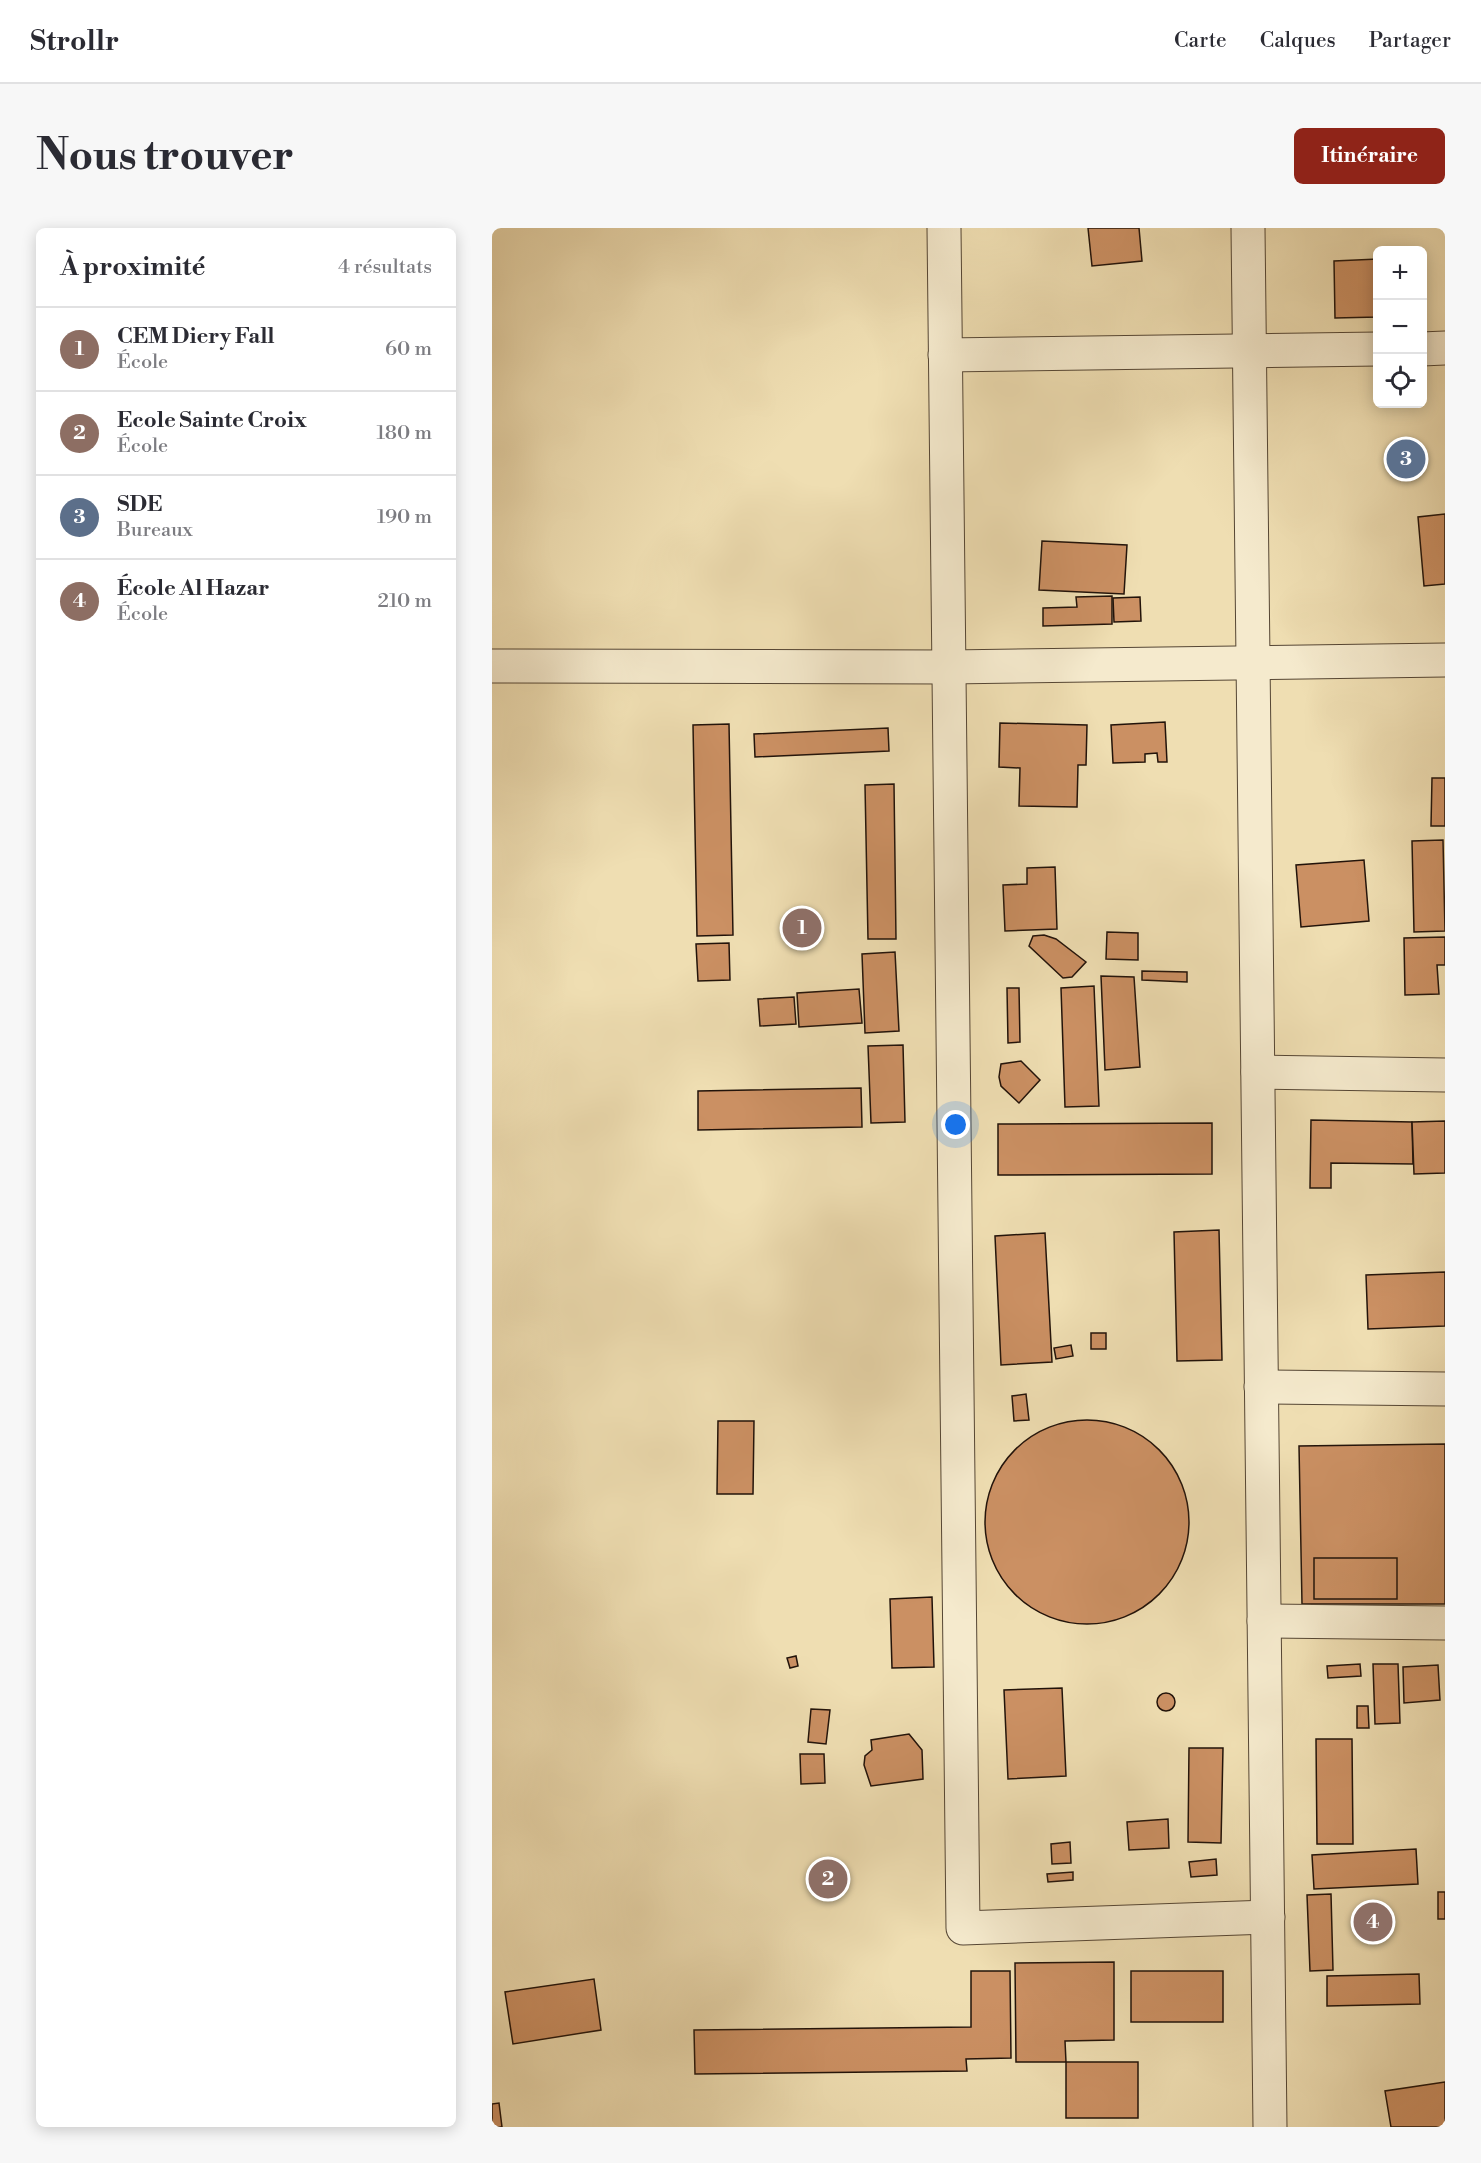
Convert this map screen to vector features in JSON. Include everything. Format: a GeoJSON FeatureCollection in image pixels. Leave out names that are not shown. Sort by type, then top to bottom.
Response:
{"type":"FeatureCollection","features":[{"type":"Feature","properties":{"kind":"street"},"geometry":{"type":"LineString","coordinates":[[944,228],[963,1928],[1268,1917]]}},
{"type":"Feature","properties":{"kind":"street"},"geometry":{"type":"LineString","coordinates":[[1248,228],[1270,2127]]}},
{"type":"Feature","properties":{"kind":"street"},"geometry":{"type":"LineString","coordinates":[[1427,349],[1445,348]]}},
{"type":"Feature","properties":{"kind":"street"},"geometry":{"type":"LineString","coordinates":[[945,355],[1373,349]]}},
{"type":"Feature","properties":{"kind":"street"},"geometry":{"type":"LineString","coordinates":[[492,666],[949,667],[1445,660]]}},
{"type":"Feature","properties":{"kind":"street"},"geometry":{"type":"LineString","coordinates":[[1258,1072],[1445,1074]]}},
{"type":"Feature","properties":{"kind":"street"},"geometry":{"type":"LineString","coordinates":[[1262,1387],[1445,1389]]}},
{"type":"Feature","properties":{"kind":"street"},"geometry":{"type":"LineString","coordinates":[[1264,1621],[1445,1623]]}},
{"type":"Feature","properties":{"kind":"building"},"geometry":{"type":"Polygon","coordinates":[[[1088,228],[1139,228],[1142,261],[1092,266],[1088,228]]]}},
{"type":"Feature","properties":{"kind":"building"},"geometry":{"type":"Polygon","coordinates":[[[1373,259],[1373,317],[1335,318],[1334,261],[1373,259]]]}},
{"type":"Feature","properties":{"kind":"building"},"geometry":{"type":"Polygon","coordinates":[[[1445,514],[1445,584],[1424,586],[1418,517],[1445,514]]]}},
{"type":"Feature","properties":{"kind":"building"},"geometry":{"type":"Polygon","coordinates":[[[1042,541],[1127,545],[1124,594],[1039,590],[1042,541]]]}},
{"type":"Feature","properties":{"kind":"building"},"geometry":{"type":"Polygon","coordinates":[[[1112,596],[1112,624],[1043,626],[1043,608],[1077,607],[1076,597],[1112,596]]]}},
{"type":"Feature","properties":{"kind":"building"},"geometry":{"type":"Polygon","coordinates":[[[1140,597],[1141,621],[1114,622],[1113,598],[1140,597]]]}},
{"type":"Feature","properties":{"kind":"building"},"geometry":{"type":"Polygon","coordinates":[[[1165,722],[1167,762],[1158,762],[1157,753],[1145,754],[1145,762],[1113,763],[1111,725],[1165,722]]]}},
{"type":"Feature","properties":{"kind":"building"},"geometry":{"type":"Polygon","coordinates":[[[1000,723],[1087,725],[1086,765],[1078,765],[1077,807],[1019,806],[1020,768],[999,767],[1000,723]]]}},
{"type":"Feature","properties":{"kind":"building"},"geometry":{"type":"Polygon","coordinates":[[[729,724],[733,935],[697,936],[693,725],[729,724]]]}},
{"type":"Feature","properties":{"kind":"building"},"geometry":{"type":"Polygon","coordinates":[[[888,728],[889,751],[755,757],[754,734],[888,728]]]}},
{"type":"Feature","properties":{"kind":"building"},"geometry":{"type":"Polygon","coordinates":[[[1432,778],[1445,778],[1445,826],[1431,826],[1432,778]]]}},
{"type":"Feature","properties":{"kind":"building"},"geometry":{"type":"Polygon","coordinates":[[[894,784],[896,939],[868,939],[865,785],[894,784]]]}},
{"type":"Feature","properties":{"kind":"building"},"geometry":{"type":"Polygon","coordinates":[[[1443,840],[1445,931],[1414,932],[1412,841],[1443,840]]]}},
{"type":"Feature","properties":{"kind":"building"},"geometry":{"type":"Polygon","coordinates":[[[1364,860],[1369,921],[1301,927],[1296,865],[1364,860]]]}},
{"type":"Feature","properties":{"kind":"building"},"geometry":{"type":"Polygon","coordinates":[[[1055,867],[1057,929],[1005,931],[1003,885],[1027,884],[1027,868],[1055,867]]]}},
{"type":"Feature","properties":{"kind":"building"},"geometry":{"type":"Polygon","coordinates":[[[1107,932],[1138,933],[1138,960],[1106,959],[1107,932]]]}},
{"type":"Feature","properties":{"kind":"building"},"geometry":{"type":"Polygon","coordinates":[[[1044,935],[1056,939],[1086,962],[1072,977],[1063,978],[1029,946],[1033,936],[1044,935]]]}},
{"type":"Feature","properties":{"kind":"building"},"geometry":{"type":"Polygon","coordinates":[[[1445,937],[1445,965],[1437,965],[1439,994],[1405,995],[1404,938],[1445,937]]]}},
{"type":"Feature","properties":{"kind":"building"},"geometry":{"type":"Polygon","coordinates":[[[729,943],[730,980],[698,981],[696,944],[729,943]]]}},
{"type":"Feature","properties":{"kind":"building"},"geometry":{"type":"Polygon","coordinates":[[[895,952],[899,1031],[865,1033],[862,954],[895,952]]]}},
{"type":"Feature","properties":{"kind":"building"},"geometry":{"type":"Polygon","coordinates":[[[1142,971],[1187,972],[1187,982],[1142,980],[1142,971]]]}},
{"type":"Feature","properties":{"kind":"building"},"geometry":{"type":"Polygon","coordinates":[[[1101,976],[1134,977],[1140,1067],[1105,1070],[1101,976]]]}},
{"type":"Feature","properties":{"kind":"building"},"geometry":{"type":"Polygon","coordinates":[[[1094,986],[1099,1106],[1065,1107],[1061,988],[1094,986]]]}},
{"type":"Feature","properties":{"kind":"building"},"geometry":{"type":"Polygon","coordinates":[[[1007,988],[1019,988],[1020,1042],[1008,1043],[1007,988]]]}},
{"type":"Feature","properties":{"kind":"building"},"geometry":{"type":"Polygon","coordinates":[[[859,989],[862,1023],[799,1027],[797,993],[859,989]]]}},
{"type":"Feature","properties":{"kind":"building"},"geometry":{"type":"Polygon","coordinates":[[[794,997],[796,1024],[760,1026],[758,999],[794,997]]]}},
{"type":"Feature","properties":{"kind":"building"},"geometry":{"type":"Polygon","coordinates":[[[903,1045],[905,1122],[871,1123],[868,1046],[903,1045]]]}},
{"type":"Feature","properties":{"kind":"building"},"geometry":{"type":"Polygon","coordinates":[[[1021,1061],[1040,1080],[1019,1103],[1001,1086],[999,1077],[1001,1064],[1021,1061]]]}},
{"type":"Feature","properties":{"kind":"building"},"geometry":{"type":"Polygon","coordinates":[[[861,1088],[862,1127],[698,1130],[698,1091],[861,1088]]]}},
{"type":"Feature","properties":{"kind":"building"},"geometry":{"type":"Polygon","coordinates":[[[1311,1120],[1412,1122],[1413,1164],[1331,1163],[1331,1188],[1310,1188],[1311,1120]]]}},
{"type":"Feature","properties":{"kind":"building"},"geometry":{"type":"Polygon","coordinates":[[[1445,1121],[1445,1173],[1414,1174],[1412,1122],[1445,1121]]]}},
{"type":"Feature","properties":{"kind":"building"},"geometry":{"type":"Polygon","coordinates":[[[1212,1123],[1212,1174],[998,1175],[998,1124],[1212,1123]]]}},
{"type":"Feature","properties":{"kind":"building"},"geometry":{"type":"Polygon","coordinates":[[[1219,1230],[1222,1360],[1177,1361],[1174,1232],[1219,1230]]]}},
{"type":"Feature","properties":{"kind":"building"},"geometry":{"type":"Polygon","coordinates":[[[1045,1233],[1052,1362],[1001,1365],[995,1236],[1045,1233]]]}},
{"type":"Feature","properties":{"kind":"building"},"geometry":{"type":"Polygon","coordinates":[[[1445,1272],[1445,1326],[1368,1329],[1366,1275],[1445,1272]]]}},
{"type":"Feature","properties":{"kind":"building"},"geometry":{"type":"Polygon","coordinates":[[[1091,1333],[1106,1333],[1106,1349],[1091,1349],[1091,1333]]]}},
{"type":"Feature","properties":{"kind":"building"},"geometry":{"type":"Polygon","coordinates":[[[1071,1345],[1073,1356],[1056,1359],[1054,1348],[1071,1345]]]}},
{"type":"Feature","properties":{"kind":"building"},"geometry":{"type":"Polygon","coordinates":[[[1026,1394],[1029,1420],[1014,1421],[1012,1396],[1026,1394]]]}},
{"type":"Feature","properties":{"kind":"building"},"geometry":{"type":"Polygon","coordinates":[[[1077,1420],[1097,1420],[1117,1424],[1135,1432],[1152,1443],[1166,1457],[1185,1492],[1189,1522],[1185,1552],[1177,1570],[1166,1587],[1152,1601],[1117,1620],[1097,1624],[1077,1624],[1057,1620],[1039,1612],[1022,1601],[1008,1587],[989,1552],[985,1532],[985,1512],[989,1492],[997,1474],[1008,1457],[1022,1443],[1057,1424],[1077,1420]]]}},
{"type":"Feature","properties":{"kind":"building"},"geometry":{"type":"Polygon","coordinates":[[[718,1421],[754,1421],[753,1494],[717,1494],[718,1421]]]}},
{"type":"Feature","properties":{"kind":"building"},"geometry":{"type":"Polygon","coordinates":[[[1445,1444],[1445,1604],[1302,1604],[1299,1446],[1445,1444]]]}},
{"type":"Feature","properties":{"kind":"building"},"geometry":{"type":"Polygon","coordinates":[[[1314,1558],[1397,1558],[1397,1599],[1314,1599],[1314,1558]]]}},
{"type":"Feature","properties":{"kind":"building"},"geometry":{"type":"Polygon","coordinates":[[[932,1597],[934,1667],[892,1668],[890,1599],[932,1597]]]}},
{"type":"Feature","properties":{"kind":"building"},"geometry":{"type":"Polygon","coordinates":[[[796,1656],[798,1666],[790,1668],[787,1658],[796,1656]]]}},
{"type":"Feature","properties":{"kind":"building"},"geometry":{"type":"Polygon","coordinates":[[[1360,1664],[1361,1676],[1328,1678],[1327,1666],[1360,1664]]]}},
{"type":"Feature","properties":{"kind":"building"},"geometry":{"type":"Polygon","coordinates":[[[1373,1664],[1398,1664],[1400,1723],[1375,1724],[1373,1664]]]}},
{"type":"Feature","properties":{"kind":"building"},"geometry":{"type":"Polygon","coordinates":[[[1438,1665],[1440,1700],[1404,1703],[1403,1667],[1438,1665]]]}},
{"type":"Feature","properties":{"kind":"building"},"geometry":{"type":"Polygon","coordinates":[[[1062,1688],[1066,1776],[1008,1779],[1004,1690],[1062,1688]]]}},
{"type":"Feature","properties":{"kind":"building"},"geometry":{"type":"Polygon","coordinates":[[[1166,1693],[1172,1696],[1175,1702],[1172,1708],[1166,1711],[1160,1708],[1157,1702],[1160,1696],[1166,1693]]]}},
{"type":"Feature","properties":{"kind":"building"},"geometry":{"type":"Polygon","coordinates":[[[1357,1706],[1368,1706],[1369,1728],[1357,1728],[1357,1706]]]}},
{"type":"Feature","properties":{"kind":"building"},"geometry":{"type":"Polygon","coordinates":[[[811,1709],[830,1710],[826,1744],[808,1742],[811,1709]]]}},
{"type":"Feature","properties":{"kind":"building"},"geometry":{"type":"Polygon","coordinates":[[[909,1734],[922,1750],[923,1779],[871,1786],[864,1765],[865,1756],[872,1750],[871,1740],[909,1734]]]}},
{"type":"Feature","properties":{"kind":"building"},"geometry":{"type":"Polygon","coordinates":[[[1316,1739],[1352,1739],[1353,1844],[1317,1844],[1316,1739]]]}},
{"type":"Feature","properties":{"kind":"building"},"geometry":{"type":"Polygon","coordinates":[[[1189,1748],[1223,1748],[1221,1843],[1188,1842],[1189,1748]]]}},
{"type":"Feature","properties":{"kind":"building"},"geometry":{"type":"Polygon","coordinates":[[[800,1754],[824,1754],[825,1783],[801,1784],[800,1754]]]}},
{"type":"Feature","properties":{"kind":"building"},"geometry":{"type":"Polygon","coordinates":[[[1168,1819],[1169,1848],[1129,1850],[1127,1822],[1168,1819]]]}},
{"type":"Feature","properties":{"kind":"building"},"geometry":{"type":"Polygon","coordinates":[[[1070,1842],[1071,1863],[1052,1864],[1051,1844],[1070,1842]]]}},
{"type":"Feature","properties":{"kind":"building"},"geometry":{"type":"Polygon","coordinates":[[[1416,1849],[1418,1884],[1314,1889],[1312,1855],[1416,1849]]]}},
{"type":"Feature","properties":{"kind":"building"},"geometry":{"type":"Polygon","coordinates":[[[1216,1859],[1217,1875],[1191,1877],[1189,1862],[1216,1859]]]}},
{"type":"Feature","properties":{"kind":"building"},"geometry":{"type":"Polygon","coordinates":[[[1073,1872],[1073,1880],[1048,1882],[1047,1874],[1073,1872]]]}},
{"type":"Feature","properties":{"kind":"building"},"geometry":{"type":"Polygon","coordinates":[[[1438,1892],[1445,1892],[1445,1919],[1438,1919],[1438,1892]]]}},
{"type":"Feature","properties":{"kind":"building"},"geometry":{"type":"Polygon","coordinates":[[[1331,1894],[1333,1970],[1310,1971],[1307,1895],[1331,1894]]]}},
{"type":"Feature","properties":{"kind":"building"},"geometry":{"type":"Polygon","coordinates":[[[1114,1962],[1114,2040],[1065,2041],[1066,2062],[1016,2062],[1015,1963],[1114,1962]]]}},
{"type":"Feature","properties":{"kind":"building"},"geometry":{"type":"Polygon","coordinates":[[[971,1971],[1010,1971],[1011,2058],[966,2059],[967,2071],[695,2074],[694,2030],[971,2027],[971,1971]]]}},
{"type":"Feature","properties":{"kind":"building"},"geometry":{"type":"Polygon","coordinates":[[[1131,1971],[1223,1971],[1223,2022],[1131,2022],[1131,1971]]]}},
{"type":"Feature","properties":{"kind":"building"},"geometry":{"type":"Polygon","coordinates":[[[1419,1974],[1420,2004],[1327,2006],[1327,1976],[1419,1974]]]}},
{"type":"Feature","properties":{"kind":"building"},"geometry":{"type":"Polygon","coordinates":[[[594,1979],[601,2030],[513,2044],[505,1992],[594,1979]]]}},
{"type":"Feature","properties":{"kind":"building"},"geometry":{"type":"Polygon","coordinates":[[[1066,2062],[1138,2062],[1138,2118],[1066,2118],[1066,2062]]]}},
{"type":"Feature","properties":{"kind":"building"},"geometry":{"type":"Polygon","coordinates":[[[1445,2082],[1445,2127],[1391,2127],[1385,2091],[1445,2082]]]}},
{"type":"Feature","properties":{"kind":"building"},"geometry":{"type":"Polygon","coordinates":[[[499,2103],[502,2127],[492,2127],[492,2104],[499,2103]]]}},
{"type":"Feature","properties":{"kind":"place","name":"SDE"},"geometry":{"type":"Point","coordinates":[1406,459]}},
{"type":"Feature","properties":{"kind":"place","name":"CEM Diery Fall"},"geometry":{"type":"Point","coordinates":[802,928]}},
{"type":"Feature","properties":{"kind":"place","name":"Ecole Sainte Croix"},"geometry":{"type":"Point","coordinates":[828,1879]}},
{"type":"Feature","properties":{"kind":"place","name":"École Al Hazar"},"geometry":{"type":"Point","coordinates":[1373,1922]}}]}
